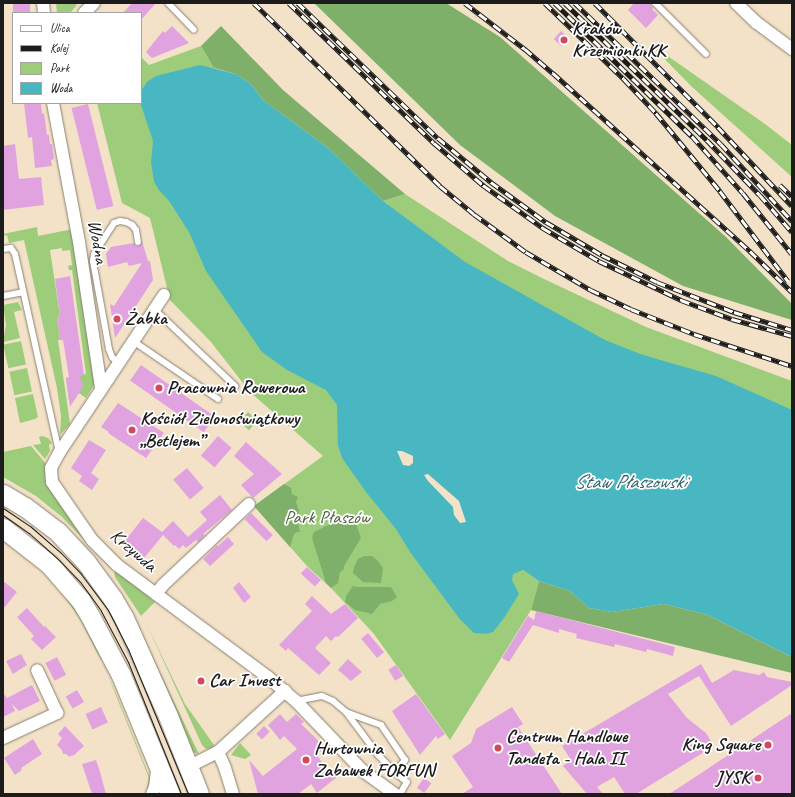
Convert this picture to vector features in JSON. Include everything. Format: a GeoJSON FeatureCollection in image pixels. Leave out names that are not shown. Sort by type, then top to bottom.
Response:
{"type":"FeatureCollection","features":[{"type":"Feature","properties":{"kind":"main road"},"geometry":{"type":"LineString","coordinates":[[3,494],[25,507],[58,532],[86,562],[113,599],[124,618],[149,674],[199,794]]}},
{"type":"Feature","properties":{"kind":"main road"},"geometry":{"type":"LineString","coordinates":[[3,528],[30,547],[49,564],[68,585],[90,616],[121,675],[170,794]]}},
{"type":"Feature","properties":{"kind":"street"},"geometry":{"type":"LineString","coordinates":[[85,12],[94,3]]}},
{"type":"Feature","properties":{"kind":"street"},"geometry":{"type":"LineString","coordinates":[[736,3],[756,23],[792,49]]}},
{"type":"Feature","properties":{"kind":"street","name":"Wodna"},"geometry":{"type":"LineString","coordinates":[[53,104],[80,242],[101,388]]}},
{"type":"Feature","properties":{"kind":"street"},"geometry":{"type":"LineString","coordinates":[[60,453],[101,388],[164,295]]}},
{"type":"Feature","properties":{"kind":"street","name":"Krzywda"},"geometry":{"type":"LineString","coordinates":[[60,453],[50,472],[54,486],[92,540],[118,564],[156,594],[285,691],[364,771],[395,794]]}},
{"type":"Feature","properties":{"kind":"street"},"geometry":{"type":"LineString","coordinates":[[156,594],[163,585],[249,504]]}},
{"type":"Feature","properties":{"kind":"street"},"geometry":{"type":"LineString","coordinates":[[3,738],[57,712],[36,670]]}},
{"type":"Feature","properties":{"kind":"street"},"geometry":{"type":"LineString","coordinates":[[188,767],[218,752],[285,691]]}},
{"type":"Feature","properties":{"kind":"street"},"geometry":{"type":"LineString","coordinates":[[218,752],[225,768],[233,794]]}},
{"type":"Feature","properties":{"kind":"street"},"geometry":{"type":"LineString","coordinates":[[152,794],[157,776],[157,763]]}},
{"type":"Feature","properties":{"kind":"lane"},"geometry":{"type":"LineString","coordinates":[[168,3],[194,30]]}},
{"type":"Feature","properties":{"kind":"lane"},"geometry":{"type":"LineString","coordinates":[[655,3],[706,54]]}},
{"type":"Feature","properties":{"kind":"lane"},"geometry":{"type":"LineString","coordinates":[[118,363],[112,357],[109,349],[93,261],[94,254],[114,223],[120,221],[132,225],[136,230],[138,242]]}},
{"type":"Feature","properties":{"kind":"lane"},"geometry":{"type":"LineString","coordinates":[[3,249],[11,248],[13,250],[60,453]]}},
{"type":"Feature","properties":{"kind":"lane"},"geometry":{"type":"LineString","coordinates":[[3,296],[23,292]]}},
{"type":"Feature","properties":{"kind":"lane"},"geometry":{"type":"LineString","coordinates":[[154,309],[235,386]]}},
{"type":"Feature","properties":{"kind":"lane"},"geometry":{"type":"LineString","coordinates":[[133,341],[218,399]]}},
{"type":"Feature","properties":{"kind":"lane"},"geometry":{"type":"LineString","coordinates":[[296,701],[322,696],[333,701],[346,712],[378,755],[407,782],[400,794]]}},
{"type":"Feature","properties":{"kind":"lane"},"geometry":{"type":"LineString","coordinates":[[346,712],[381,724],[405,760],[395,772]]}},
{"type":"Feature","properties":{"kind":"green space"},"geometry":{"type":"Polygon","coordinates":[[[56,3],[74,3],[77,5],[71,12],[57,12],[56,3]]]}},
{"type":"Feature","properties":{"kind":"green space"},"geometry":{"type":"Polygon","coordinates":[[[314,3],[446,3],[500,37],[726,237],[792,304],[792,320],[683,286],[555,216],[460,145],[314,3]]]}},
{"type":"Feature","properties":{"kind":"green space"},"geometry":{"type":"Polygon","coordinates":[[[221,26],[283,90],[405,194],[383,201],[328,148],[263,100],[251,84],[236,74],[214,68],[201,46],[221,26]]]}},
{"type":"Feature","properties":{"kind":"green space"},"geometry":{"type":"Polygon","coordinates":[[[649,43],[765,124],[792,145],[792,177],[691,86],[649,43]]]}},
{"type":"Feature","properties":{"kind":"green space","name":"Park Płaszów"},"geometry":{"type":"Polygon","coordinates":[[[201,46],[214,68],[215,79],[342,371],[338,446],[342,458],[513,573],[523,570],[539,581],[531,610],[450,740],[374,634],[331,588],[307,566],[254,506],[323,456],[250,392],[211,342],[170,300],[150,218],[122,203],[97,104],[142,104],[142,58],[149,65],[201,46]]]}},
{"type":"Feature","properties":{"kind":"green space"},"geometry":{"type":"Polygon","coordinates":[[[405,194],[508,261],[544,279],[646,327],[792,381],[792,422],[649,365],[474,272],[383,201],[405,194]]]}},
{"type":"Feature","properties":{"kind":"green space"},"geometry":{"type":"Polygon","coordinates":[[[37,227],[38,236],[73,229],[96,382],[86,398],[79,393],[69,401],[66,378],[86,374],[72,270],[69,270],[68,266],[72,265],[70,250],[62,251],[62,248],[50,250],[60,316],[57,317],[60,340],[58,340],[70,424],[60,435],[61,416],[57,388],[24,240],[9,243],[7,235],[3,236],[3,234],[37,227]]]}},
{"type":"Feature","properties":{"kind":"green space"},"geometry":{"type":"Polygon","coordinates":[[[18,302],[22,310],[14,312],[20,338],[3,342],[6,325],[3,305],[18,302]]]}},
{"type":"Feature","properties":{"kind":"green space"},"geometry":{"type":"Polygon","coordinates":[[[21,341],[26,364],[8,368],[3,345],[21,341]]]}},
{"type":"Feature","properties":{"kind":"green space"},"geometry":{"type":"Polygon","coordinates":[[[27,368],[32,391],[14,395],[9,372],[27,368]]]}},
{"type":"Feature","properties":{"kind":"green space"},"geometry":{"type":"Polygon","coordinates":[[[33,394],[38,417],[20,423],[15,398],[33,394]]]}},
{"type":"Feature","properties":{"kind":"green space"},"geometry":{"type":"Polygon","coordinates":[[[248,412],[258,421],[249,430],[239,422],[248,412]]]}},
{"type":"Feature","properties":{"kind":"green space"},"geometry":{"type":"Polygon","coordinates":[[[42,436],[48,438],[52,443],[49,445],[50,451],[45,459],[33,445],[41,444],[39,437],[42,436]]]}},
{"type":"Feature","properties":{"kind":"green space"},"geometry":{"type":"Polygon","coordinates":[[[31,446],[47,465],[45,479],[49,488],[75,526],[111,566],[110,567],[62,517],[36,496],[3,477],[3,452],[31,446]]]}},
{"type":"Feature","properties":{"kind":"green space"},"geometry":{"type":"Polygon","coordinates":[[[3,484],[19,493],[129,608],[199,754],[192,752],[135,625],[3,486],[3,484]]]}},
{"type":"Feature","properties":{"kind":"green space"},"geometry":{"type":"Polygon","coordinates":[[[284,484],[291,488],[292,494],[298,497],[296,502],[299,511],[297,519],[300,532],[294,534],[290,547],[254,506],[284,484]]]}},
{"type":"Feature","properties":{"kind":"green space"},"geometry":{"type":"Polygon","coordinates":[[[345,517],[352,518],[355,521],[361,538],[344,566],[344,569],[340,572],[338,583],[331,588],[326,583],[312,538],[314,532],[345,517]]]}},
{"type":"Feature","properties":{"kind":"green space"},"geometry":{"type":"Polygon","coordinates":[[[364,556],[372,556],[383,568],[381,583],[363,582],[353,573],[358,559],[364,556]]]}},
{"type":"Feature","properties":{"kind":"green space"},"geometry":{"type":"Polygon","coordinates":[[[116,570],[155,602],[141,616],[115,577],[114,573],[116,570]]]}},
{"type":"Feature","properties":{"kind":"green space"},"geometry":{"type":"Polygon","coordinates":[[[539,581],[570,591],[589,608],[612,612],[664,604],[708,615],[792,657],[792,673],[531,610],[539,581]]]}},
{"type":"Feature","properties":{"kind":"green space"},"geometry":{"type":"Polygon","coordinates":[[[55,583],[65,593],[88,630],[103,664],[80,619],[55,583]]]}},
{"type":"Feature","properties":{"kind":"green space"},"geometry":{"type":"Polygon","coordinates":[[[353,586],[391,587],[397,597],[392,601],[380,604],[372,614],[355,610],[345,602],[346,596],[353,586]]]}},
{"type":"Feature","properties":{"kind":"green space"},"geometry":{"type":"Polygon","coordinates":[[[146,623],[185,704],[214,745],[212,748],[206,749],[202,745],[146,623]]]}},
{"type":"Feature","properties":{"kind":"green space"},"geometry":{"type":"Polygon","coordinates":[[[108,676],[150,778],[151,782],[146,794],[149,778],[108,676]]]}},
{"type":"Feature","properties":{"kind":"green space"},"geometry":{"type":"Polygon","coordinates":[[[240,743],[251,755],[245,759],[231,755],[240,743]]]}},
{"type":"Feature","properties":{"kind":"water","name":"Staw Płaszowski"},"geometry":{"type":"Polygon","coordinates":[[[200,65],[236,74],[251,84],[263,100],[328,148],[383,201],[465,262],[605,340],[643,355],[716,376],[792,410],[792,657],[708,615],[664,604],[612,612],[589,608],[570,591],[539,581],[523,570],[513,574],[512,580],[519,594],[504,618],[493,632],[486,634],[474,633],[459,618],[410,552],[396,529],[366,492],[342,458],[338,446],[337,405],[326,390],[287,370],[262,352],[206,271],[189,232],[169,201],[158,189],[154,181],[151,163],[153,141],[141,105],[142,90],[147,82],[156,76],[200,65]],[[397,451],[403,465],[409,466],[413,463],[413,456],[402,451],[397,451]],[[428,474],[424,475],[453,507],[454,515],[460,523],[466,522],[459,501],[428,474]]]}},
{"type":"Feature","properties":{"kind":"building"},"geometry":{"type":"Polygon","coordinates":[[[13,3],[30,3],[30,12],[13,12],[13,3]]]}},
{"type":"Feature","properties":{"kind":"building"},"geometry":{"type":"Polygon","coordinates":[[[132,3],[156,3],[142,19],[142,12],[124,12],[132,3]]]}},
{"type":"Feature","properties":{"kind":"building"},"geometry":{"type":"Polygon","coordinates":[[[634,3],[650,3],[653,8],[652,9],[658,15],[646,28],[628,10],[634,3]]]}},
{"type":"Feature","properties":{"kind":"building"},"geometry":{"type":"Polygon","coordinates":[[[172,26],[189,43],[152,58],[146,52],[163,31],[165,33],[172,26]]]}},
{"type":"Feature","properties":{"kind":"building"},"geometry":{"type":"Polygon","coordinates":[[[561,31],[569,38],[562,47],[554,39],[561,31]]]}},
{"type":"Feature","properties":{"kind":"building"},"geometry":{"type":"Polygon","coordinates":[[[24,104],[41,104],[42,114],[44,113],[47,135],[49,135],[50,144],[52,144],[54,159],[51,160],[52,166],[35,168],[32,137],[28,138],[24,104]]]}},
{"type":"Feature","properties":{"kind":"building"},"geometry":{"type":"Polygon","coordinates":[[[88,104],[113,206],[97,210],[72,108],[88,104]]]}},
{"type":"Feature","properties":{"kind":"building"},"geometry":{"type":"Polygon","coordinates":[[[15,144],[19,179],[41,177],[44,205],[3,210],[3,146],[15,144]]]}},
{"type":"Feature","properties":{"kind":"building"},"geometry":{"type":"Polygon","coordinates":[[[142,241],[148,261],[150,261],[153,280],[115,338],[110,304],[114,306],[142,263],[129,266],[127,262],[108,267],[106,254],[111,247],[134,243],[136,246],[139,246],[142,241]]]}},
{"type":"Feature","properties":{"kind":"building"},"geometry":{"type":"Polygon","coordinates":[[[70,276],[84,375],[80,376],[83,387],[70,407],[66,378],[69,377],[63,340],[60,340],[57,317],[60,316],[55,279],[70,276]]]}},
{"type":"Feature","properties":{"kind":"building"},"geometry":{"type":"Polygon","coordinates":[[[141,365],[215,417],[204,432],[130,381],[141,365]]]}},
{"type":"Feature","properties":{"kind":"building","name":"Kościół Zielonoświątkowy „Betlejem”"},"geometry":{"type":"Polygon","coordinates":[[[118,403],[164,433],[146,458],[101,427],[118,403]]]}},
{"type":"Feature","properties":{"kind":"building"},"geometry":{"type":"Polygon","coordinates":[[[218,436],[232,448],[215,467],[201,456],[218,436]]]}},
{"type":"Feature","properties":{"kind":"building"},"geometry":{"type":"Polygon","coordinates":[[[89,440],[106,450],[91,473],[99,479],[92,490],[79,481],[82,476],[71,468],[89,440]]]}},
{"type":"Feature","properties":{"kind":"building"},"geometry":{"type":"Polygon","coordinates":[[[246,442],[282,474],[253,498],[241,485],[254,474],[234,456],[246,442]]]}},
{"type":"Feature","properties":{"kind":"building"},"geometry":{"type":"Polygon","coordinates":[[[187,468],[204,488],[190,499],[173,480],[187,468]]]}},
{"type":"Feature","properties":{"kind":"building"},"geometry":{"type":"Polygon","coordinates":[[[220,495],[232,510],[203,534],[205,535],[198,542],[196,540],[186,548],[183,545],[179,549],[163,535],[144,558],[124,542],[143,518],[162,532],[173,521],[188,537],[207,520],[200,512],[220,495]]]}},
{"type":"Feature","properties":{"kind":"building"},"geometry":{"type":"Polygon","coordinates":[[[251,513],[273,535],[267,541],[245,519],[251,513]]]}},
{"type":"Feature","properties":{"kind":"building"},"geometry":{"type":"Polygon","coordinates":[[[228,537],[234,544],[210,566],[203,559],[217,545],[218,546],[228,537]]]}},
{"type":"Feature","properties":{"kind":"building"},"geometry":{"type":"Polygon","coordinates":[[[307,567],[321,580],[315,587],[301,574],[307,567]]]}},
{"type":"Feature","properties":{"kind":"building"},"geometry":{"type":"Polygon","coordinates":[[[3,581],[17,592],[3,609],[3,581]]]}},
{"type":"Feature","properties":{"kind":"building"},"geometry":{"type":"Polygon","coordinates":[[[239,582],[251,597],[244,603],[233,588],[239,582]]]}},
{"type":"Feature","properties":{"kind":"building"},"geometry":{"type":"Polygon","coordinates":[[[312,596],[331,614],[345,604],[358,618],[338,637],[336,636],[331,641],[326,636],[315,648],[331,663],[319,675],[288,648],[286,651],[279,645],[312,611],[305,604],[312,596]]]}},
{"type":"Feature","properties":{"kind":"building"},"geometry":{"type":"Polygon","coordinates":[[[27,608],[44,627],[45,626],[56,637],[42,650],[31,639],[34,636],[17,617],[27,608]]]}},
{"type":"Feature","properties":{"kind":"building"},"geometry":{"type":"Polygon","coordinates":[[[536,611],[675,647],[673,656],[647,649],[646,652],[615,644],[614,647],[576,638],[577,634],[559,629],[559,633],[533,625],[509,662],[502,658],[528,616],[534,620],[536,611]]]}},
{"type":"Feature","properties":{"kind":"building"},"geometry":{"type":"Polygon","coordinates":[[[368,633],[384,652],[377,658],[361,639],[368,633]]]}},
{"type":"Feature","properties":{"kind":"building"},"geometry":{"type":"Polygon","coordinates":[[[21,654],[27,665],[13,674],[6,661],[21,654]]]}},
{"type":"Feature","properties":{"kind":"building"},"geometry":{"type":"Polygon","coordinates":[[[57,657],[66,675],[54,681],[45,663],[57,657]]]}},
{"type":"Feature","properties":{"kind":"building"},"geometry":{"type":"Polygon","coordinates":[[[348,659],[362,672],[351,681],[338,670],[348,659]]]}},
{"type":"Feature","properties":{"kind":"building"},"geometry":{"type":"Polygon","coordinates":[[[701,664],[712,683],[734,670],[759,675],[764,672],[767,677],[792,682],[792,685],[731,726],[699,676],[668,694],[687,718],[706,733],[714,746],[636,794],[625,794],[614,777],[597,787],[603,794],[587,794],[563,766],[571,760],[562,746],[701,664]]]}},
{"type":"Feature","properties":{"kind":"building"},"geometry":{"type":"Polygon","coordinates":[[[396,665],[403,676],[395,681],[388,670],[396,665]]]}},
{"type":"Feature","properties":{"kind":"building"},"geometry":{"type":"Polygon","coordinates":[[[32,685],[40,701],[19,711],[12,704],[15,711],[3,717],[3,693],[7,698],[32,685]]]}},
{"type":"Feature","properties":{"kind":"building"},"geometry":{"type":"Polygon","coordinates":[[[77,690],[84,702],[73,709],[66,696],[77,690]]]}},
{"type":"Feature","properties":{"kind":"building"},"geometry":{"type":"Polygon","coordinates":[[[416,694],[445,734],[438,739],[436,736],[420,755],[392,711],[416,694]]]}},
{"type":"Feature","properties":{"kind":"building"},"geometry":{"type":"Polygon","coordinates":[[[101,707],[108,723],[92,729],[85,714],[101,707]]]}},
{"type":"Feature","properties":{"kind":"building","name":"Centrum Handlowe Tandeta - Hala II"},"geometry":{"type":"Polygon","coordinates":[[[512,707],[523,724],[518,727],[562,794],[462,794],[473,787],[452,756],[471,743],[476,729],[512,707]]]}},
{"type":"Feature","properties":{"kind":"building","name":"King Square"},"geometry":{"type":"Polygon","coordinates":[[[792,713],[792,794],[669,794],[680,787],[792,713]]]}},
{"type":"Feature","properties":{"kind":"building"},"geometry":{"type":"Polygon","coordinates":[[[280,714],[287,722],[296,714],[304,722],[301,724],[325,747],[317,755],[329,773],[337,766],[342,773],[317,793],[311,784],[298,794],[258,794],[249,760],[263,776],[297,749],[284,736],[280,740],[268,725],[280,714]]]}},
{"type":"Feature","properties":{"kind":"building"},"geometry":{"type":"Polygon","coordinates":[[[65,726],[84,746],[70,757],[63,754],[62,750],[57,745],[62,738],[58,734],[65,726]]]}},
{"type":"Feature","properties":{"kind":"building"},"geometry":{"type":"Polygon","coordinates":[[[264,726],[270,732],[262,739],[256,734],[264,726]]]}},
{"type":"Feature","properties":{"kind":"building"},"geometry":{"type":"Polygon","coordinates":[[[33,739],[42,754],[21,768],[22,770],[15,775],[4,758],[33,739]]]}},
{"type":"Feature","properties":{"kind":"building"},"geometry":{"type":"Polygon","coordinates":[[[96,760],[106,794],[92,794],[82,764],[96,760]]]}},
{"type":"Feature","properties":{"kind":"building"},"geometry":{"type":"Polygon","coordinates":[[[424,778],[431,783],[424,793],[417,788],[424,778]]]}},
{"type":"Feature","properties":{"kind":"tram line"},"geometry":{"type":"LineString","coordinates":[[3,508],[30,526],[61,553],[81,574],[108,610],[128,649],[188,794]]}},
{"type":"Feature","properties":{"kind":"tram line"},"geometry":{"type":"LineString","coordinates":[[3,515],[29,533],[60,561],[81,583],[101,611],[128,662],[181,794]]}},
{"type":"Feature","properties":{"kind":"railway"},"geometry":{"type":"LineString","coordinates":[[254,3],[440,186],[474,214],[526,252],[591,290],[631,309],[694,334],[792,366]]}},
{"type":"Feature","properties":{"kind":"railway"},"geometry":{"type":"LineString","coordinates":[[289,3],[434,143],[483,185],[543,228],[599,261],[681,300],[732,319],[792,336]]}},
{"type":"Feature","properties":{"kind":"railway"},"geometry":{"type":"LineString","coordinates":[[298,3],[438,138],[491,182],[546,222],[602,255],[657,282],[734,312],[792,330]]}},
{"type":"Feature","properties":{"kind":"railway"},"geometry":{"type":"LineString","coordinates":[[465,3],[525,49],[553,73],[750,251],[792,292]]}},
{"type":"Feature","properties":{"kind":"railway"},"geometry":{"type":"LineString","coordinates":[[545,3],[624,79],[656,113],[720,191],[788,281]]}},
{"type":"Feature","properties":{"kind":"railway"},"geometry":{"type":"LineString","coordinates":[[555,3],[692,136],[743,193],[792,254]]}},
{"type":"Feature","properties":{"kind":"railway"},"geometry":{"type":"LineString","coordinates":[[565,3],[707,140],[760,195],[792,232]]}},
{"type":"Feature","properties":{"kind":"railway"},"geometry":{"type":"LineString","coordinates":[[575,3],[721,144],[792,221]]}},
{"type":"Feature","properties":{"kind":"railway"},"geometry":{"type":"LineString","coordinates":[[595,3],[718,127],[792,206]]}},
{"type":"Feature","properties":{"kind":"railway"},"geometry":{"type":"LineString","coordinates":[[780,185],[792,196]]}},
{"type":"Feature","properties":{"kind":"place","name":"Kraków Krzemionki KK"},"geometry":{"type":"Point","coordinates":[564,40]}},
{"type":"Feature","properties":{"kind":"place","name":"Żabka"},"geometry":{"type":"Point","coordinates":[117,319]}},
{"type":"Feature","properties":{"kind":"place","name":"Pracownia Rowerowa"},"geometry":{"type":"Point","coordinates":[159,388]}},
{"type":"Feature","properties":{"kind":"place","name":"Kościół Zielonoświątkowy „Betlejem”"},"geometry":{"type":"Point","coordinates":[132,430]}},
{"type":"Feature","properties":{"kind":"place","name":"Car Invest"},"geometry":{"type":"Point","coordinates":[201,681]}},
{"type":"Feature","properties":{"kind":"place","name":"King Square"},"geometry":{"type":"Point","coordinates":[768,745]}},
{"type":"Feature","properties":{"kind":"place","name":"Centrum Handlowe Tandeta - Hala II"},"geometry":{"type":"Point","coordinates":[498,748]}},
{"type":"Feature","properties":{"kind":"place","name":"Hurtownia Zabawek FORFUN"},"geometry":{"type":"Point","coordinates":[306,760]}},
{"type":"Feature","properties":{"kind":"place","name":"JYSK"},"geometry":{"type":"Point","coordinates":[758,778]}}]}
